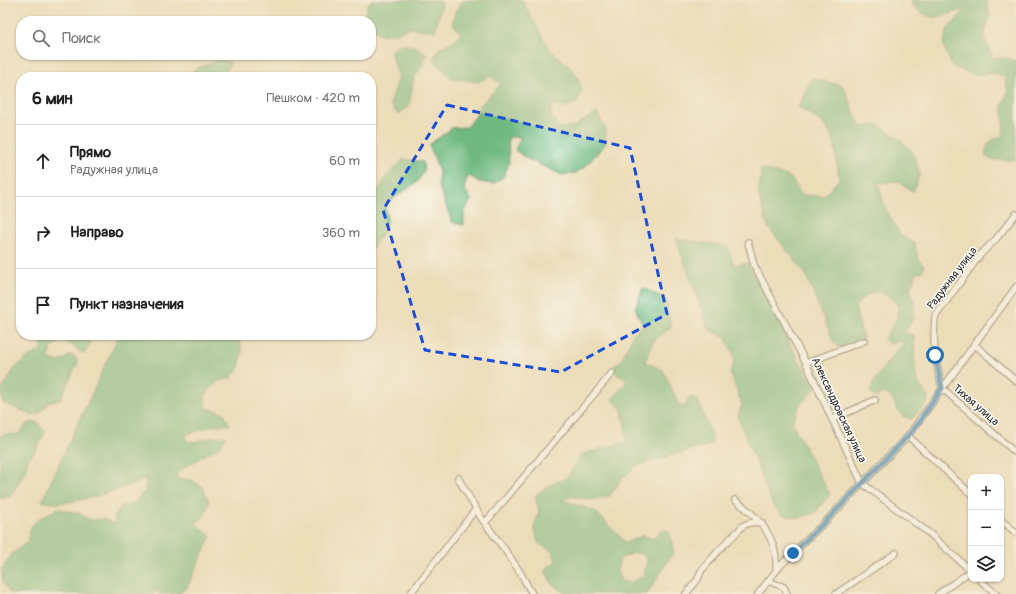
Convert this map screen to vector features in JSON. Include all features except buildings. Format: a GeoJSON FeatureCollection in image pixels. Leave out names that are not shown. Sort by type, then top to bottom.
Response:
{"type":"FeatureCollection","features":[{"type":"Feature","properties":{"kind":"street","name":"Радужная улица"},"geometry":{"type":"LineString","coordinates":[[942,388],[935,355],[935,317],[980,255],[996,239],[1016,214]]}},
{"type":"Feature","properties":{"kind":"street","name":"Александровская улица"},"geometry":{"type":"LineString","coordinates":[[748,242],[754,265],[806,363],[862,483],[929,534],[968,568]]}},
{"type":"Feature","properties":{"kind":"street"},"geometry":{"type":"LineString","coordinates":[[758,594],[776,571],[908,436],[1016,287]]}},
{"type":"Feature","properties":{"kind":"street"},"geometry":{"type":"LineString","coordinates":[[806,363],[864,341]]}},
{"type":"Feature","properties":{"kind":"street"},"geometry":{"type":"LineString","coordinates":[[974,344],[1016,380]]}},
{"type":"Feature","properties":{"kind":"street"},"geometry":{"type":"LineString","coordinates":[[485,523],[612,374]]}},
{"type":"Feature","properties":{"kind":"street","name":"Тихая улица"},"geometry":{"type":"LineString","coordinates":[[942,388],[1016,453]]}},
{"type":"Feature","properties":{"kind":"street"},"geometry":{"type":"LineString","coordinates":[[832,419],[875,400]]}},
{"type":"Feature","properties":{"kind":"street"},"geometry":{"type":"LineString","coordinates":[[908,436],[968,491]]}},
{"type":"Feature","properties":{"kind":"street"},"geometry":{"type":"LineString","coordinates":[[458,478],[485,523],[516,566],[532,594]]}},
{"type":"Feature","properties":{"kind":"street"},"geometry":{"type":"LineString","coordinates":[[735,500],[750,511],[762,523],[768,533],[777,564],[776,571]]}},
{"type":"Feature","properties":{"kind":"street"},"geometry":{"type":"LineString","coordinates":[[410,594],[476,509]]}},
{"type":"Feature","properties":{"kind":"street"},"geometry":{"type":"LineString","coordinates":[[686,594],[698,579],[701,571],[720,548],[744,525],[753,522],[762,523]]}},
{"type":"Feature","properties":{"kind":"street"},"geometry":{"type":"LineString","coordinates":[[1004,523],[1016,533]]}},
{"type":"Feature","properties":{"kind":"street"},"geometry":{"type":"LineString","coordinates":[[836,594],[896,553]]}},
{"type":"Feature","properties":{"kind":"street"},"geometry":{"type":"LineString","coordinates":[[938,594],[968,573]]}},
{"type":"Feature","properties":{"kind":"street"},"geometry":{"type":"LineString","coordinates":[[770,578],[784,587],[787,594]]}},
{"type":"Feature","properties":{"kind":"street"},"geometry":{"type":"LineString","coordinates":[[983,582],[996,594]]}},
{"type":"Feature","properties":{"kind":"highlighted area"},"geometry":{"type":"Polygon","coordinates":[[[447,105],[630,148],[667,314],[561,372],[425,350],[383,210],[447,105]]]}},
{"type":"Feature","properties":{"kind":"green space"},"geometry":{"type":"Polygon","coordinates":[[[371,0],[439,0],[442,4],[435,31],[409,28],[396,33],[382,35],[376,31],[376,16],[364,16],[371,0]]]}},
{"type":"Feature","properties":{"kind":"green space"},"geometry":{"type":"Polygon","coordinates":[[[464,0],[522,0],[549,49],[570,67],[578,78],[582,91],[577,103],[564,107],[551,104],[551,117],[560,128],[575,126],[597,113],[606,130],[605,144],[587,165],[576,173],[562,175],[526,158],[515,150],[521,137],[508,137],[509,163],[504,176],[493,184],[479,182],[468,175],[464,188],[471,200],[464,212],[464,225],[452,222],[438,184],[439,170],[429,145],[452,128],[467,127],[476,116],[481,104],[501,84],[491,76],[478,82],[451,78],[433,60],[439,48],[452,42],[461,33],[452,23],[456,9],[464,0]]]}},
{"type":"Feature","properties":{"kind":"green space"},"geometry":{"type":"Polygon","coordinates":[[[912,0],[986,0],[990,15],[984,37],[993,58],[1007,58],[1016,61],[1016,160],[991,160],[985,156],[990,142],[1003,136],[1004,125],[1002,106],[1008,92],[1004,77],[996,73],[974,75],[952,66],[943,45],[947,30],[967,8],[943,16],[930,17],[917,9],[911,2],[912,0]]]}},
{"type":"Feature","properties":{"kind":"green space"},"geometry":{"type":"Polygon","coordinates":[[[400,44],[415,46],[427,54],[423,66],[414,77],[409,106],[398,115],[390,104],[399,77],[390,52],[400,44]]]}},
{"type":"Feature","properties":{"kind":"green space"},"geometry":{"type":"Polygon","coordinates":[[[219,60],[224,60],[231,63],[225,72],[192,72],[219,60]]]}},
{"type":"Feature","properties":{"kind":"green space"},"geometry":{"type":"Polygon","coordinates":[[[812,78],[843,86],[861,127],[879,125],[900,139],[912,151],[920,173],[913,192],[898,181],[878,183],[885,207],[900,235],[915,244],[918,259],[924,266],[923,271],[917,273],[910,289],[915,303],[913,319],[904,333],[914,335],[917,379],[928,398],[925,405],[912,419],[902,415],[899,412],[889,395],[882,393],[876,397],[870,393],[879,374],[903,344],[902,340],[890,344],[884,339],[897,319],[898,306],[890,297],[876,291],[863,297],[855,307],[863,339],[840,348],[834,343],[805,273],[768,227],[759,196],[761,169],[790,177],[802,195],[824,196],[839,179],[834,139],[822,122],[798,107],[812,78]]]}},
{"type":"Feature","properties":{"kind":"green space"},"geometry":{"type":"Polygon","coordinates":[[[404,159],[423,162],[424,171],[417,182],[384,205],[387,218],[383,232],[376,242],[376,193],[384,180],[404,159]]]}},
{"type":"Feature","properties":{"kind":"green space"},"geometry":{"type":"Polygon","coordinates":[[[676,239],[727,246],[734,265],[748,263],[799,361],[816,388],[800,405],[792,422],[830,494],[815,513],[798,518],[782,515],[773,506],[738,417],[742,404],[730,373],[735,358],[725,336],[709,330],[676,239]]]}},
{"type":"Feature","properties":{"kind":"green space"},"geometry":{"type":"Polygon","coordinates":[[[643,288],[666,299],[671,327],[653,342],[645,362],[663,370],[680,407],[686,405],[688,398],[692,397],[698,400],[710,432],[712,444],[638,465],[623,477],[610,496],[590,500],[572,496],[562,500],[595,511],[626,543],[643,535],[653,539],[662,529],[669,531],[674,552],[647,594],[565,594],[552,584],[545,570],[556,561],[552,551],[538,543],[534,526],[539,511],[535,496],[548,486],[568,477],[580,455],[627,441],[622,409],[612,400],[627,381],[614,372],[615,365],[621,361],[634,333],[643,325],[635,308],[643,288]],[[633,553],[620,559],[617,571],[621,581],[630,583],[643,576],[647,561],[643,553],[633,553]]]}},
{"type":"Feature","properties":{"kind":"green space"},"geometry":{"type":"Polygon","coordinates":[[[43,340],[64,340],[52,347],[48,358],[59,362],[71,355],[75,357],[78,362],[60,400],[49,402],[40,413],[33,415],[3,403],[1,391],[14,369],[28,357],[41,351],[43,340]]]}},
{"type":"Feature","properties":{"kind":"green space"},"geometry":{"type":"Polygon","coordinates":[[[64,340],[91,340],[89,347],[84,354],[64,340]]]}},
{"type":"Feature","properties":{"kind":"green space"},"geometry":{"type":"Polygon","coordinates":[[[117,340],[240,340],[242,352],[239,368],[231,378],[217,382],[205,396],[206,407],[224,413],[230,425],[215,425],[187,434],[186,441],[196,442],[213,437],[226,437],[219,447],[181,469],[175,478],[192,480],[203,487],[209,502],[205,515],[196,524],[211,536],[187,588],[179,594],[158,594],[155,589],[153,594],[11,594],[3,583],[2,569],[12,554],[29,541],[29,533],[33,524],[58,508],[79,513],[90,520],[104,519],[114,524],[115,515],[121,507],[133,504],[145,491],[146,479],[94,497],[65,503],[42,501],[117,340]]]}},
{"type":"Feature","properties":{"kind":"green space"},"geometry":{"type":"Polygon","coordinates":[[[37,422],[45,432],[36,450],[28,459],[25,472],[10,497],[0,499],[0,435],[19,434],[28,423],[37,422]]]}},
{"type":"Feature","properties":{"kind":"route"},"geometry":{"type":"LineString","coordinates":[[793,553],[826,521],[917,425],[942,388],[935,355]]}}]}
